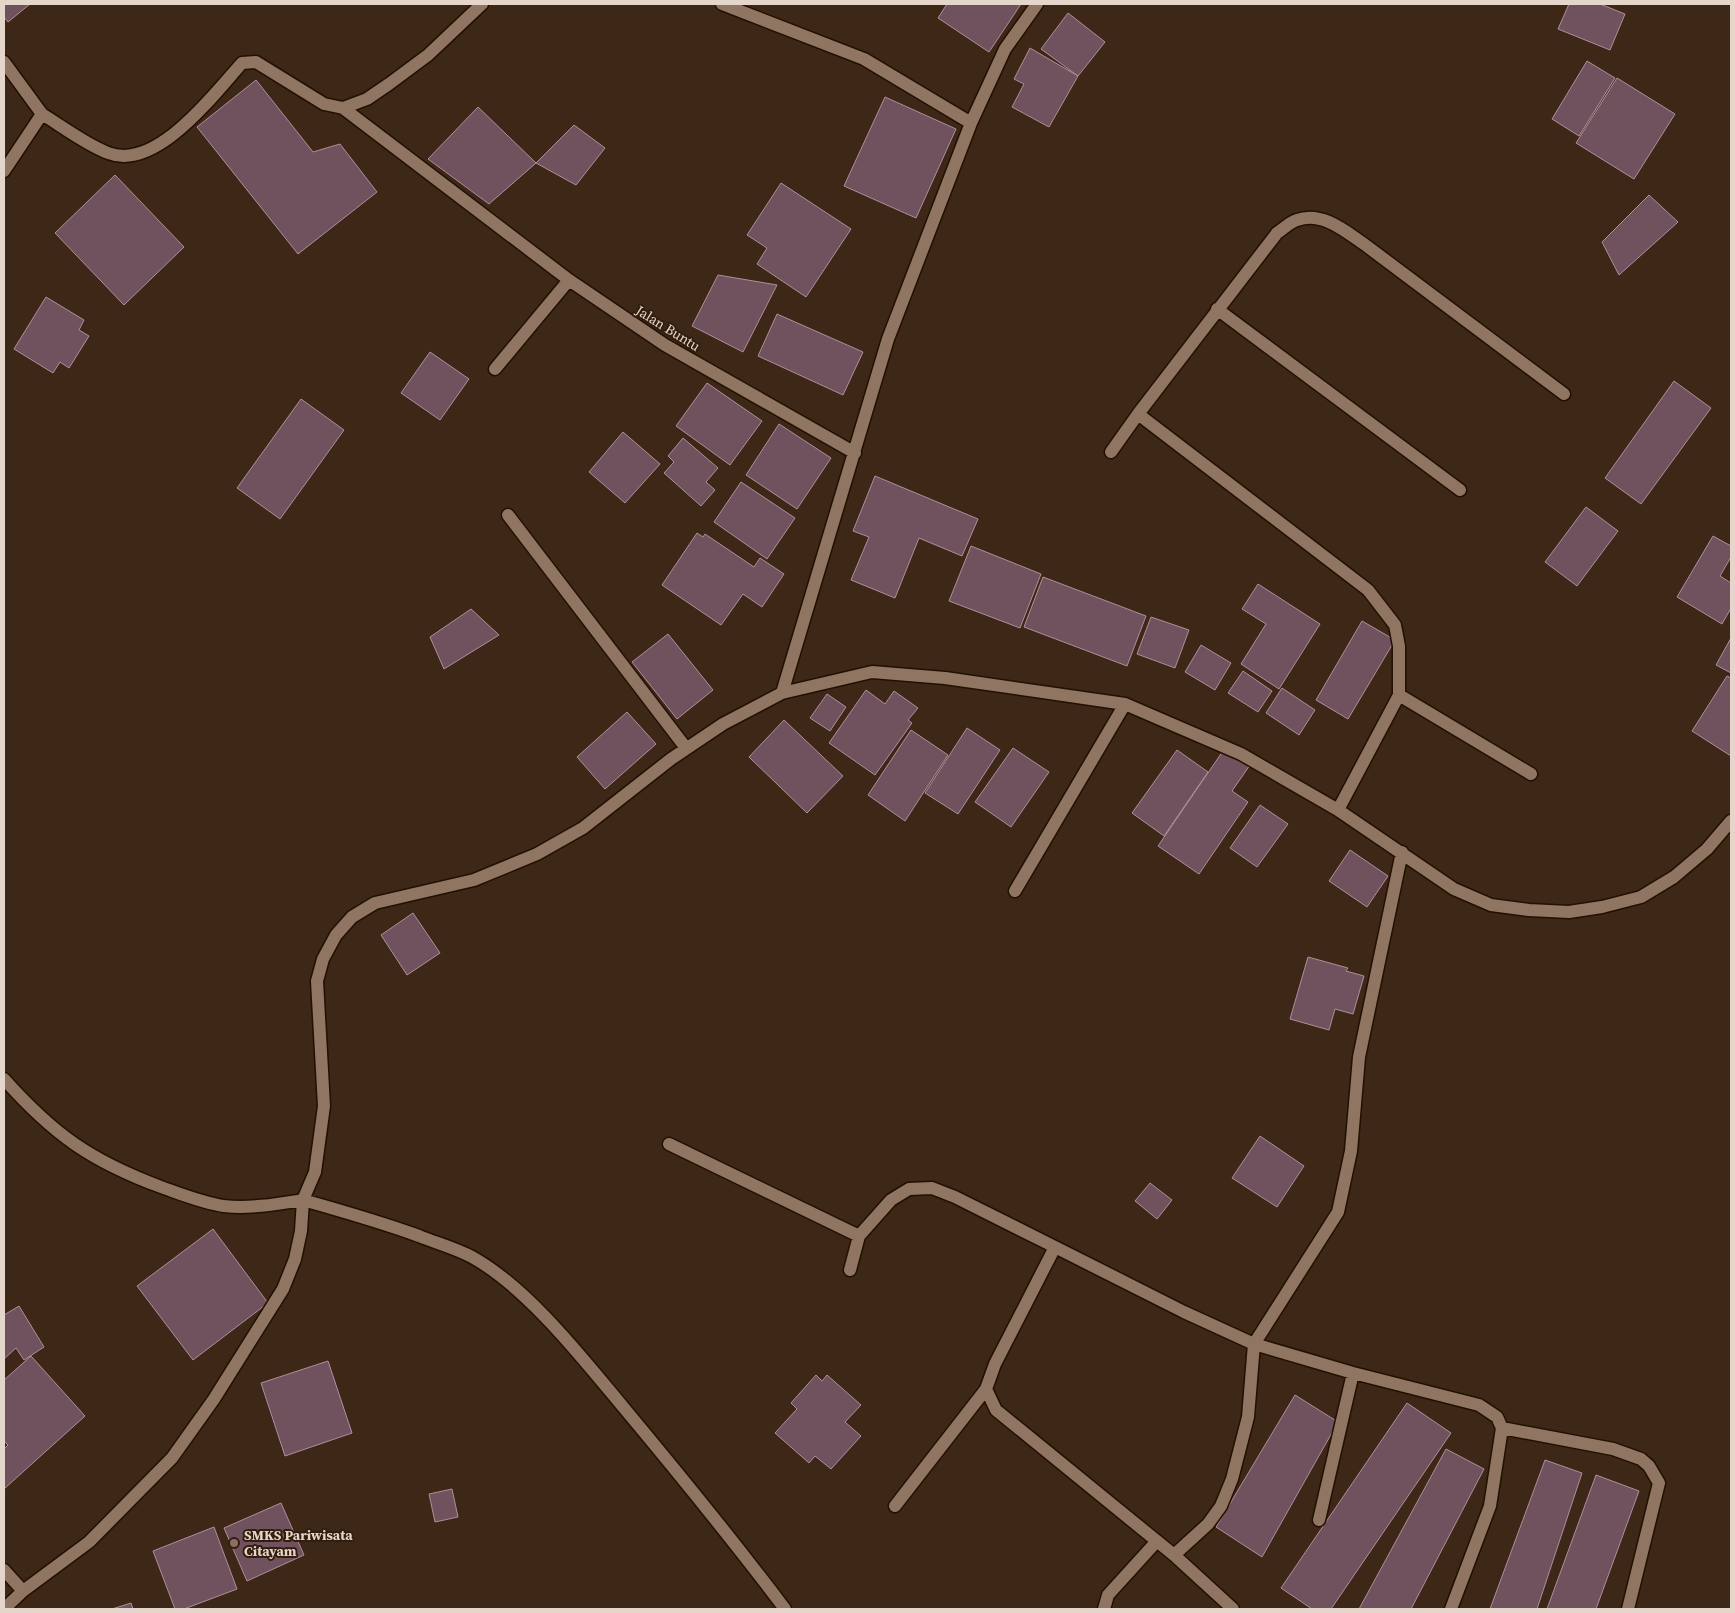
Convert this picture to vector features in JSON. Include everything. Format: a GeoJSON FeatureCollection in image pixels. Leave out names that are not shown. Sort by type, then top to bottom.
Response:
{"type":"FeatureCollection","features":[{"type":"Feature","properties":{"kind":"street"},"geometry":{"type":"LineString","coordinates":[[4,62],[42,114],[110,154],[138,154],[162,144],[169,138],[195,115],[242,63],[256,62],[324,104],[343,108],[367,99],[389,84],[428,54],[482,4]]}},
{"type":"Feature","properties":{"kind":"street"},"geometry":{"type":"LineString","coordinates":[[722,4],[864,59],[971,123]]}},
{"type":"Feature","properties":{"kind":"street"},"geometry":{"type":"LineString","coordinates":[[782,693],[811,590],[855,453],[888,339],[971,123],[1005,49],[1037,4]]}},
{"type":"Feature","properties":{"kind":"street","name":"Jalan Buntu"},"geometry":{"type":"LineString","coordinates":[[343,108],[569,280],[665,345],[855,453]]}},
{"type":"Feature","properties":{"kind":"street"},"geometry":{"type":"LineString","coordinates":[[4,170],[42,114]]}},
{"type":"Feature","properties":{"kind":"street"},"geometry":{"type":"LineString","coordinates":[[1110,452],[1216,309],[1277,233],[1296,220],[1315,216],[1340,227],[1364,244],[1564,394]]}},
{"type":"Feature","properties":{"kind":"street"},"geometry":{"type":"LineString","coordinates":[[495,369],[569,280]]}},
{"type":"Feature","properties":{"kind":"street"},"geometry":{"type":"LineString","coordinates":[[1216,309],[1460,490]]}},
{"type":"Feature","properties":{"kind":"street"},"geometry":{"type":"LineString","coordinates":[[1138,414],[1368,590],[1395,625],[1400,646],[1399,695],[1338,810]]}},
{"type":"Feature","properties":{"kind":"street"},"geometry":{"type":"LineString","coordinates":[[508,515],[686,748]]}},
{"type":"Feature","properties":{"kind":"street"},"geometry":{"type":"LineString","coordinates":[[4,1609],[23,1591],[89,1542],[172,1458],[209,1406],[282,1289],[295,1259],[301,1231],[303,1200],[315,1172],[324,1106],[317,981],[323,959],[336,935],[352,917],[375,903],[474,880],[537,854],[583,828],[686,748],[722,724],[782,693],[872,672],[945,678],[1125,704],[1241,754],[1338,810],[1454,889],[1491,905],[1529,910],[1569,912],[1602,907],[1641,897],[1674,877],[1707,849],[1731,821]]}},
{"type":"Feature","properties":{"kind":"street"},"geometry":{"type":"LineString","coordinates":[[1399,695],[1532,774]]}},
{"type":"Feature","properties":{"kind":"street"},"geometry":{"type":"LineString","coordinates":[[1015,891],[1125,704]]}},
{"type":"Feature","properties":{"kind":"street"},"geometry":{"type":"LineString","coordinates":[[1174,1556],[1208,1524],[1221,1506],[1232,1479],[1248,1417],[1254,1344],[1338,1212],[1351,1150],[1359,1057],[1402,852]]}},
{"type":"Feature","properties":{"kind":"street"},"geometry":{"type":"LineString","coordinates":[[4,1079],[30,1108],[61,1136],[95,1159],[129,1176],[176,1193],[224,1206],[272,1204],[303,1200],[381,1223],[446,1246],[472,1258],[528,1299],[585,1362],[731,1538],[785,1609]]}},
{"type":"Feature","properties":{"kind":"street"},"geometry":{"type":"LineString","coordinates":[[669,1144],[859,1236]]}},
{"type":"Feature","properties":{"kind":"street"},"geometry":{"type":"LineString","coordinates":[[850,1270],[859,1236],[891,1200],[909,1189],[932,1188],[979,1208],[1184,1312],[1254,1344],[1353,1374],[1479,1405],[1497,1417],[1502,1428],[1490,1506],[1451,1609]]}},
{"type":"Feature","properties":{"kind":"street"},"geometry":{"type":"LineString","coordinates":[[895,1506],[986,1389],[995,1364],[1055,1247]]}},
{"type":"Feature","properties":{"kind":"street"},"geometry":{"type":"LineString","coordinates":[[1319,1520],[1353,1374]]}},
{"type":"Feature","properties":{"kind":"street"},"geometry":{"type":"LineString","coordinates":[[986,1389],[996,1410],[1157,1541],[1233,1609]]}},
{"type":"Feature","properties":{"kind":"street"},"geometry":{"type":"LineString","coordinates":[[1502,1428],[1613,1449],[1641,1459],[1652,1470],[1659,1483],[1628,1609]]}},
{"type":"Feature","properties":{"kind":"street"},"geometry":{"type":"LineString","coordinates":[[1104,1609],[1108,1595],[1157,1541]]}},
{"type":"Feature","properties":{"kind":"street"},"geometry":{"type":"LineString","coordinates":[[4,1570],[23,1591]]}},
{"type":"Feature","properties":{"kind":"building"},"geometry":{"type":"Polygon","coordinates":[[[4,4],[30,4],[8,22],[4,17],[4,4]]]}},
{"type":"Feature","properties":{"kind":"building"},"geometry":{"type":"Polygon","coordinates":[[[947,4],[1021,4],[989,52],[938,18],[947,4]]]}},
{"type":"Feature","properties":{"kind":"building"},"geometry":{"type":"Polygon","coordinates":[[[1569,4],[1600,4],[1625,14],[1610,50],[1558,29],[1569,4]]]}},
{"type":"Feature","properties":{"kind":"building"},"geometry":{"type":"Polygon","coordinates":[[[1068,13],[1105,42],[1078,76],[1041,49],[1068,13]]]}},
{"type":"Feature","properties":{"kind":"building"},"geometry":{"type":"Polygon","coordinates":[[[1030,48],[1078,76],[1049,127],[1012,107],[1024,84],[1014,79],[1030,48]]]}},
{"type":"Feature","properties":{"kind":"building"},"geometry":{"type":"Polygon","coordinates":[[[1587,61],[1615,78],[1579,136],[1552,119],[1587,61]]]}},
{"type":"Feature","properties":{"kind":"building"},"geometry":{"type":"Polygon","coordinates":[[[1617,78],[1675,114],[1634,179],[1576,143],[1617,78]]]}},
{"type":"Feature","properties":{"kind":"building"},"geometry":{"type":"Polygon","coordinates":[[[256,80],[313,152],[340,144],[377,192],[298,254],[197,127],[256,80]]]}},
{"type":"Feature","properties":{"kind":"building"},"geometry":{"type":"Polygon","coordinates":[[[885,97],[956,129],[916,218],[844,186],[885,97]]]}},
{"type":"Feature","properties":{"kind":"building"},"geometry":{"type":"Polygon","coordinates":[[[478,107],[536,163],[489,204],[428,159],[478,107]]]}},
{"type":"Feature","properties":{"kind":"building"},"geometry":{"type":"Polygon","coordinates":[[[574,125],[605,148],[576,185],[536,163],[574,125]]]}},
{"type":"Feature","properties":{"kind":"building"},"geometry":{"type":"Polygon","coordinates":[[[115,175],[184,247],[124,305],[55,233],[115,175]]]}},
{"type":"Feature","properties":{"kind":"building"},"geometry":{"type":"Polygon","coordinates":[[[781,183],[851,229],[806,297],[757,264],[767,248],[747,235],[781,183]]]}},
{"type":"Feature","properties":{"kind":"building"},"geometry":{"type":"Polygon","coordinates":[[[1649,195],[1678,222],[1619,275],[1602,242],[1649,195]]]}},
{"type":"Feature","properties":{"kind":"building"},"geometry":{"type":"Polygon","coordinates":[[[718,275],[777,285],[743,352],[692,326],[718,275]]]}},
{"type":"Feature","properties":{"kind":"building"},"geometry":{"type":"Polygon","coordinates":[[[46,297],[84,320],[79,330],[89,336],[69,368],[60,362],[53,373],[14,349],[46,297]]]}},
{"type":"Feature","properties":{"kind":"building"},"geometry":{"type":"Polygon","coordinates":[[[777,314],[863,352],[843,395],[758,356],[777,314]]]}},
{"type":"Feature","properties":{"kind":"building"},"geometry":{"type":"Polygon","coordinates":[[[430,352],[469,379],[440,420],[401,393],[430,352]]]}},
{"type":"Feature","properties":{"kind":"building"},"geometry":{"type":"Polygon","coordinates":[[[1674,381],[1711,408],[1641,504],[1605,478],[1674,381]]]}},
{"type":"Feature","properties":{"kind":"building"},"geometry":{"type":"Polygon","coordinates":[[[707,383],[762,421],[730,465],[676,426],[707,383]]]}},
{"type":"Feature","properties":{"kind":"building"},"geometry":{"type":"Polygon","coordinates":[[[301,399],[344,430],[280,519],[237,488],[301,399]]]}},
{"type":"Feature","properties":{"kind":"building"},"geometry":{"type":"Polygon","coordinates":[[[779,424],[831,458],[797,509],[746,475],[779,424]]]}},
{"type":"Feature","properties":{"kind":"building"},"geometry":{"type":"Polygon","coordinates":[[[623,432],[660,464],[625,503],[589,472],[623,432]]]}},
{"type":"Feature","properties":{"kind":"building"},"geometry":{"type":"Polygon","coordinates":[[[683,438],[718,468],[706,482],[715,490],[701,506],[664,473],[674,462],[668,456],[683,438]]]}},
{"type":"Feature","properties":{"kind":"building"},"geometry":{"type":"Polygon","coordinates":[[[875,476],[978,519],[962,556],[919,538],[895,598],[851,580],[869,537],[853,531],[875,476]]]}},
{"type":"Feature","properties":{"kind":"building"},"geometry":{"type":"Polygon","coordinates":[[[741,482],[795,518],[767,559],[714,522],[741,482]]]}},
{"type":"Feature","properties":{"kind":"building"},"geometry":{"type":"Polygon","coordinates":[[[1586,507],[1618,531],[1577,586],[1545,562],[1586,507]]]}},
{"type":"Feature","properties":{"kind":"building"},"geometry":{"type":"Polygon","coordinates":[[[697,533],[703,537],[705,534],[754,567],[760,558],[784,574],[762,607],[743,594],[721,625],[662,585],[697,533]]]}},
{"type":"Feature","properties":{"kind":"building"},"geometry":{"type":"Polygon","coordinates":[[[1713,536],[1731,546],[1731,557],[1720,576],[1731,583],[1731,608],[1722,624],[1677,597],[1713,536]]]}},
{"type":"Feature","properties":{"kind":"building"},"geometry":{"type":"Polygon","coordinates":[[[971,546],[1041,574],[1020,628],[949,601],[971,546]]]}},
{"type":"Feature","properties":{"kind":"building"},"geometry":{"type":"Polygon","coordinates":[[[1043,577],[1146,616],[1127,666],[1024,627],[1043,577]]]}},
{"type":"Feature","properties":{"kind":"building"},"geometry":{"type":"Polygon","coordinates":[[[1258,584],[1320,624],[1279,689],[1241,664],[1266,624],[1242,609],[1258,584]]]}},
{"type":"Feature","properties":{"kind":"building"},"geometry":{"type":"Polygon","coordinates":[[[471,609],[499,635],[444,669],[430,637],[471,609]]]}},
{"type":"Feature","properties":{"kind":"building"},"geometry":{"type":"Polygon","coordinates":[[[1151,617],[1189,630],[1175,668],[1137,654],[1151,617]]]}},
{"type":"Feature","properties":{"kind":"building"},"geometry":{"type":"Polygon","coordinates":[[[1362,621],[1395,640],[1348,719],[1316,700],[1362,621]]]}},
{"type":"Feature","properties":{"kind":"building"},"geometry":{"type":"Polygon","coordinates":[[[668,634],[713,690],[677,719],[632,662],[668,634]]]}},
{"type":"Feature","properties":{"kind":"building"},"geometry":{"type":"Polygon","coordinates":[[[1731,638],[1731,673],[1716,665],[1731,638]]]}},
{"type":"Feature","properties":{"kind":"building"},"geometry":{"type":"Polygon","coordinates":[[[1201,645],[1231,663],[1215,690],[1185,672],[1201,645]]]}},
{"type":"Feature","properties":{"kind":"building"},"geometry":{"type":"Polygon","coordinates":[[[1243,671],[1272,691],[1258,712],[1228,693],[1243,671]]]}},
{"type":"Feature","properties":{"kind":"building"},"geometry":{"type":"Polygon","coordinates":[[[1727,676],[1731,678],[1731,756],[1692,731],[1727,676]]]}},
{"type":"Feature","properties":{"kind":"building"},"geometry":{"type":"Polygon","coordinates":[[[1282,688],[1315,710],[1299,735],[1266,713],[1282,688]]]}},
{"type":"Feature","properties":{"kind":"building"},"geometry":{"type":"Polygon","coordinates":[[[866,690],[885,704],[894,691],[918,708],[908,720],[912,723],[875,775],[829,743],[866,690]]]}},
{"type":"Feature","properties":{"kind":"building"},"geometry":{"type":"Polygon","coordinates":[[[827,694],[846,707],[830,731],[810,718],[827,694]]]}},
{"type":"Feature","properties":{"kind":"building"},"geometry":{"type":"Polygon","coordinates":[[[627,712],[656,744],[605,789],[577,757],[627,712]]]}},
{"type":"Feature","properties":{"kind":"building"},"geometry":{"type":"Polygon","coordinates":[[[784,720],[843,776],[807,813],[749,757],[784,720]]]}},
{"type":"Feature","properties":{"kind":"building"},"geometry":{"type":"Polygon","coordinates":[[[967,728],[1000,750],[958,814],[925,793],[967,728]]]}},
{"type":"Feature","properties":{"kind":"building"},"geometry":{"type":"Polygon","coordinates":[[[911,730],[948,755],[905,821],[868,795],[911,730]]]}},
{"type":"Feature","properties":{"kind":"building"},"geometry":{"type":"Polygon","coordinates":[[[1013,748],[1049,772],[1011,827],[975,802],[1013,748]]]}},
{"type":"Feature","properties":{"kind":"building"},"geometry":{"type":"Polygon","coordinates":[[[1225,748],[1250,765],[1232,791],[1248,802],[1199,874],[1158,846],[1225,748]]]}},
{"type":"Feature","properties":{"kind":"building"},"geometry":{"type":"Polygon","coordinates":[[[1177,750],[1208,772],[1164,836],[1132,813],[1177,750]]]}},
{"type":"Feature","properties":{"kind":"building"},"geometry":{"type":"Polygon","coordinates":[[[1260,805],[1288,824],[1257,867],[1230,848],[1260,805]]]}},
{"type":"Feature","properties":{"kind":"building"},"geometry":{"type":"Polygon","coordinates":[[[1350,850],[1388,876],[1367,907],[1329,881],[1350,850]]]}},
{"type":"Feature","properties":{"kind":"building"},"geometry":{"type":"Polygon","coordinates":[[[413,913],[440,953],[407,975],[381,935],[413,913]]]}},
{"type":"Feature","properties":{"kind":"building"},"geometry":{"type":"Polygon","coordinates":[[[1308,957],[1348,968],[1346,971],[1364,976],[1353,1014],[1335,1009],[1329,1030],[1290,1019],[1308,957]]]}},
{"type":"Feature","properties":{"kind":"building"},"geometry":{"type":"Polygon","coordinates":[[[1260,1136],[1304,1166],[1277,1207],[1232,1178],[1260,1136]]]}},
{"type":"Feature","properties":{"kind":"building"},"geometry":{"type":"Polygon","coordinates":[[[1150,1183],[1172,1200],[1157,1219],[1135,1201],[1150,1183]]]}},
{"type":"Feature","properties":{"kind":"building"},"geometry":{"type":"Polygon","coordinates":[[[213,1229],[268,1303],[193,1360],[137,1286],[213,1229]]]}},
{"type":"Feature","properties":{"kind":"building"},"geometry":{"type":"Polygon","coordinates":[[[19,1306],[44,1347],[24,1360],[16,1348],[4,1359],[4,1315],[19,1306]]]}},
{"type":"Feature","properties":{"kind":"building"},"geometry":{"type":"Polygon","coordinates":[[[31,1356],[85,1416],[4,1489],[4,1449],[8,1445],[4,1441],[4,1380],[31,1356]]]}},
{"type":"Feature","properties":{"kind":"building"},"geometry":{"type":"Polygon","coordinates":[[[328,1361],[352,1433],[285,1456],[261,1383],[328,1361]]]}},
{"type":"Feature","properties":{"kind":"building"},"geometry":{"type":"Polygon","coordinates":[[[816,1375],[822,1381],[827,1375],[861,1405],[845,1422],[861,1436],[831,1469],[815,1456],[809,1463],[775,1433],[797,1409],[791,1403],[816,1375]]]}},
{"type":"Feature","properties":{"kind":"building"},"geometry":{"type":"Polygon","coordinates":[[[1295,1395],[1338,1422],[1262,1557],[1216,1527],[1295,1395]]]}},
{"type":"Feature","properties":{"kind":"building"},"geometry":{"type":"Polygon","coordinates":[[[1407,1403],[1451,1433],[1331,1609],[1312,1609],[1281,1588],[1407,1403]]]}},
{"type":"Feature","properties":{"kind":"building"},"geometry":{"type":"Polygon","coordinates":[[[1446,1449],[1484,1469],[1411,1609],[1359,1609],[1446,1449]]]}},
{"type":"Feature","properties":{"kind":"building"},"geometry":{"type":"Polygon","coordinates":[[[1545,1460],[1582,1473],[1537,1609],[1490,1609],[1545,1460]]]}},
{"type":"Feature","properties":{"kind":"building"},"geometry":{"type":"Polygon","coordinates":[[[1596,1475],[1639,1491],[1596,1609],[1547,1609],[1596,1475]]]}},
{"type":"Feature","properties":{"kind":"building"},"geometry":{"type":"Polygon","coordinates":[[[452,1489],[458,1517],[435,1522],[429,1494],[452,1489]]]}},
{"type":"Feature","properties":{"kind":"building"},"geometry":{"type":"Polygon","coordinates":[[[281,1503],[304,1555],[247,1581],[224,1528],[281,1503]]]}},
{"type":"Feature","properties":{"kind":"building"},"geometry":{"type":"Polygon","coordinates":[[[214,1527],[237,1589],[184,1609],[175,1609],[153,1551],[214,1527]]]}},
{"type":"Feature","properties":{"kind":"building"},"geometry":{"type":"Polygon","coordinates":[[[131,1603],[133,1609],[112,1609],[131,1603]]]}},
{"type":"Feature","properties":{"kind":"place","name":"SMKS Pariwisata Citayam"},"geometry":{"type":"Point","coordinates":[234,1543]}}]}
